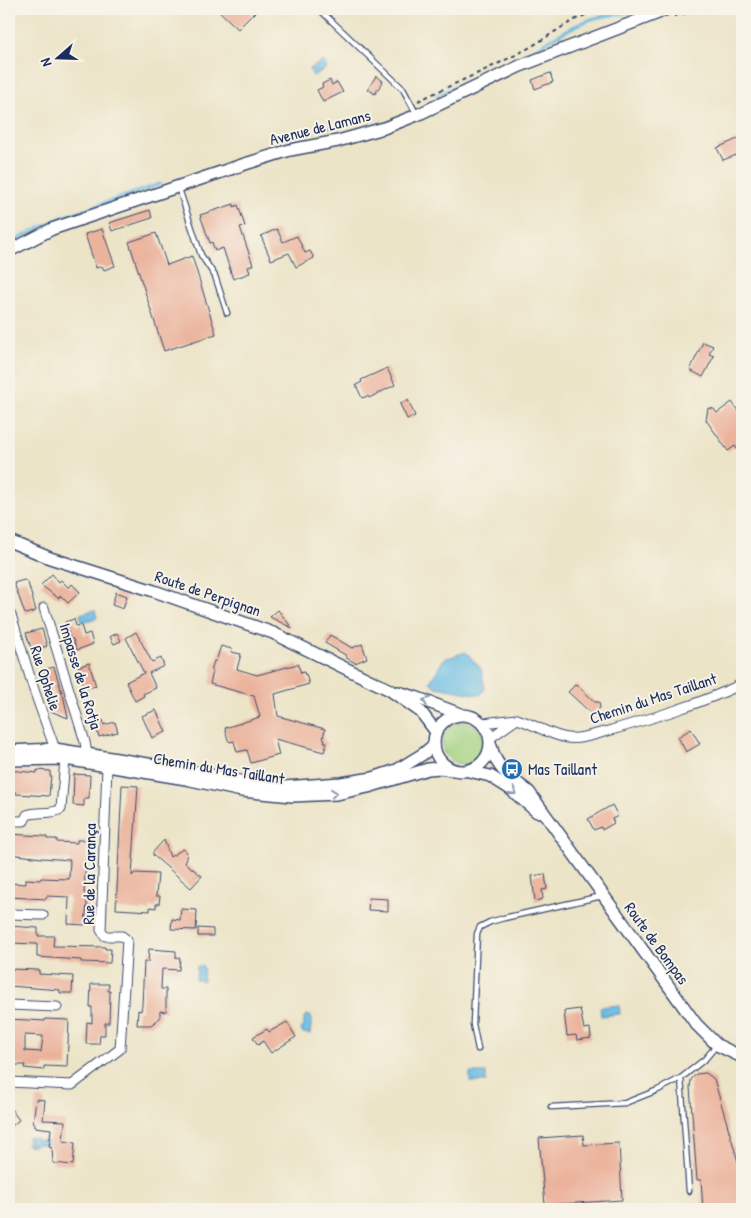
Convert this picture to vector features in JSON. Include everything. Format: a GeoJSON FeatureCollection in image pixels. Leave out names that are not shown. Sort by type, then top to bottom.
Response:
{"type":"FeatureCollection","features":[{"type":"Feature","properties":{"kind":"main road","name":"Avenue de Lamans"},"geometry":{"type":"LineString","coordinates":[[634,21],[652,9]]}},
{"type":"Feature","properties":{"kind":"main road","name":"Avenue de Lamans"},"geometry":{"type":"LineString","coordinates":[[9,251],[52,229],[178,186],[290,150],[338,141],[384,128],[417,115],[520,66],[634,21],[658,13],[669,13]]}},
{"type":"Feature","properties":{"kind":"main road","name":"Route de Perpignan"},"geometry":{"type":"LineString","coordinates":[[9,542],[50,558],[154,591],[273,633],[390,690],[421,712],[436,732]]}},
{"type":"Feature","properties":{"kind":"main road","name":"Route de Perpignan"},"geometry":{"type":"LineString","coordinates":[[390,690],[460,714]]}},
{"type":"Feature","properties":{"kind":"main road"},"geometry":{"type":"LineString","coordinates":[[460,714],[468,715],[482,723],[488,730],[494,758],[502,770],[528,792],[559,833],[509,788],[490,776],[470,771],[452,770],[439,760],[434,745],[436,732],[446,720],[460,714]]}},
{"type":"Feature","properties":{"kind":"main road"},"geometry":{"type":"LineString","coordinates":[[470,771],[484,762],[489,754],[491,742]]}},
{"type":"Feature","properties":{"kind":"main road","name":"Chemin du Mas Taillant"},"geometry":{"type":"LineString","coordinates":[[9,751],[55,749],[249,783],[284,787],[341,783],[372,778],[397,770],[434,745]]}},
{"type":"Feature","properties":{"kind":"main road","name":"Chemin du Mas Taillant"},"geometry":{"type":"LineString","coordinates":[[9,760],[65,759],[186,779],[242,791],[292,796],[338,794],[428,769],[452,770]]}},
{"type":"Feature","properties":{"kind":"main road","name":"Route de Bompas"},"geometry":{"type":"LineString","coordinates":[[559,833],[696,1024],[717,1045],[742,1057]]}},
{"type":"Feature","properties":{"kind":"street","name":"Impasse de la Rotja"},"geometry":{"type":"LineString","coordinates":[[44,608],[87,754]]}},
{"type":"Feature","properties":{"kind":"street","name":"Rue Ophelie"},"geometry":{"type":"LineString","coordinates":[[11,615],[34,690],[55,749]]}},
{"type":"Feature","properties":{"kind":"street","name":"Chemin du Mas Taillant"},"geometry":{"type":"LineString","coordinates":[[517,719],[531,723],[553,734],[568,738],[582,737],[640,722],[742,684]]}},
{"type":"Feature","properties":{"kind":"street"},"geometry":{"type":"LineString","coordinates":[[482,723],[517,719]]}},
{"type":"Feature","properties":{"kind":"street"},"geometry":{"type":"LineString","coordinates":[[491,742],[517,719]]}},
{"type":"Feature","properties":{"kind":"street","name":"Rue de la Carança"},"geometry":{"type":"LineString","coordinates":[[9,821],[24,821],[27,815],[34,812],[56,812],[61,809],[65,759]]}},
{"type":"Feature","properties":{"kind":"street","name":"Rue de la Carança"},"geometry":{"type":"LineString","coordinates":[[9,1082],[72,1085],[120,1049],[127,940],[122,936],[105,936],[101,930],[107,766]]}},
{"type":"Feature","properties":{"kind":"street"},"geometry":{"type":"LineString","coordinates":[[9,914],[42,915]]}},
{"type":"Feature","properties":{"kind":"street"},"geometry":{"type":"LineString","coordinates":[[9,1005],[57,1007]]}},
{"type":"Feature","properties":{"kind":"lane"},"geometry":{"type":"LineString","coordinates":[[319,9],[403,89],[417,115]]}},
{"type":"Feature","properties":{"kind":"lane"},"geometry":{"type":"LineString","coordinates":[[178,186],[201,255],[215,276],[227,313]]}},
{"type":"Feature","properties":{"kind":"lane"},"geometry":{"type":"LineString","coordinates":[[478,1048],[473,1024],[477,934],[480,927],[504,918],[603,896]]}},
{"type":"Feature","properties":{"kind":"lane"},"geometry":{"type":"LineString","coordinates":[[551,1107],[625,1103],[658,1090],[681,1078],[705,1059],[717,1045]]}},
{"type":"Feature","properties":{"kind":"lane"},"geometry":{"type":"LineString","coordinates":[[681,1078],[689,1191]]}},
{"type":"Feature","properties":{"kind":"path"},"geometry":{"type":"LineString","coordinates":[[412,104],[521,52],[557,29],[584,15],[603,9],[616,9]]}},
{"type":"Feature","properties":{"kind":"path"},"geometry":{"type":"LineString","coordinates":[[669,13],[706,9]]}},
{"type":"Feature","properties":{"kind":"path"},"geometry":{"type":"LineString","coordinates":[[324,132],[360,123]]}},
{"type":"Feature","properties":{"kind":"green space"},"geometry":{"type":"Polygon","coordinates":[[[463,722],[478,728],[484,743],[478,758],[463,764],[448,758],[442,743],[448,728],[463,722]]]}},
{"type":"Feature","properties":{"kind":"water"},"geometry":{"type":"Polygon","coordinates":[[[324,61],[327,68],[313,76],[309,69],[324,61]]]}},
{"type":"Feature","properties":{"kind":"water"},"geometry":{"type":"Polygon","coordinates":[[[95,610],[97,618],[82,622],[80,614],[95,610]]]}},
{"type":"Feature","properties":{"kind":"water"},"geometry":{"type":"Polygon","coordinates":[[[466,652],[481,669],[485,689],[480,695],[436,687],[430,682],[444,659],[466,652]]]}},
{"type":"Feature","properties":{"kind":"water"},"geometry":{"type":"Polygon","coordinates":[[[197,966],[204,967],[203,981],[196,980],[197,966]]]}},
{"type":"Feature","properties":{"kind":"water"},"geometry":{"type":"Polygon","coordinates":[[[619,1005],[620,1014],[601,1016],[600,1007],[619,1005]]]}},
{"type":"Feature","properties":{"kind":"water"},"geometry":{"type":"Polygon","coordinates":[[[306,1015],[312,1017],[310,1034],[303,1033],[301,1029],[304,1026],[304,1017],[306,1015]]]}},
{"type":"Feature","properties":{"kind":"water"},"geometry":{"type":"Polygon","coordinates":[[[470,1073],[486,1073],[486,1082],[470,1082],[470,1073]]]}},
{"type":"Feature","properties":{"kind":"water"},"geometry":{"type":"Polygon","coordinates":[[[28,1137],[47,1141],[47,1145],[27,1145],[28,1137]]]}},
{"type":"Feature","properties":{"kind":"building"},"geometry":{"type":"Polygon","coordinates":[[[217,9],[258,9],[238,29],[217,9]]]}},
{"type":"Feature","properties":{"kind":"building"},"geometry":{"type":"Polygon","coordinates":[[[550,73],[553,82],[535,89],[532,80],[550,73]]]}},
{"type":"Feature","properties":{"kind":"building"},"geometry":{"type":"Polygon","coordinates":[[[376,76],[383,81],[375,94],[368,89],[376,76]]]}},
{"type":"Feature","properties":{"kind":"building"},"geometry":{"type":"Polygon","coordinates":[[[330,80],[332,85],[337,82],[343,92],[323,102],[317,90],[323,87],[322,84],[330,80]]]}},
{"type":"Feature","properties":{"kind":"building"},"geometry":{"type":"Polygon","coordinates":[[[742,137],[742,153],[723,160],[717,148],[742,137]]]}},
{"type":"Feature","properties":{"kind":"building"},"geometry":{"type":"Polygon","coordinates":[[[234,204],[234,207],[238,205],[245,226],[240,227],[253,265],[248,267],[250,273],[233,279],[223,248],[215,251],[212,242],[210,243],[200,215],[234,204]]]}},
{"type":"Feature","properties":{"kind":"building"},"geometry":{"type":"Polygon","coordinates":[[[150,210],[152,218],[112,231],[109,223],[150,210]]]}},
{"type":"Feature","properties":{"kind":"building"},"geometry":{"type":"Polygon","coordinates":[[[102,229],[115,266],[104,270],[102,266],[96,268],[85,234],[102,229]]]}},
{"type":"Feature","properties":{"kind":"building"},"geometry":{"type":"Polygon","coordinates":[[[277,229],[283,242],[297,236],[305,253],[310,251],[314,258],[296,267],[289,253],[271,260],[261,236],[277,229]]]}},
{"type":"Feature","properties":{"kind":"building"},"geometry":{"type":"Polygon","coordinates":[[[156,233],[167,265],[192,256],[216,334],[164,351],[129,242],[156,233]]]}},
{"type":"Feature","properties":{"kind":"building"},"geometry":{"type":"Polygon","coordinates":[[[703,342],[713,346],[709,354],[714,356],[703,377],[690,370],[703,342]]]}},
{"type":"Feature","properties":{"kind":"building"},"geometry":{"type":"Polygon","coordinates":[[[387,368],[395,385],[369,398],[368,396],[362,398],[356,385],[362,382],[361,380],[387,368]]]}},
{"type":"Feature","properties":{"kind":"building"},"geometry":{"type":"Polygon","coordinates":[[[408,400],[415,416],[407,419],[400,404],[408,400]]]}},
{"type":"Feature","properties":{"kind":"building"},"geometry":{"type":"Polygon","coordinates":[[[732,402],[742,416],[742,457],[735,446],[728,451],[706,420],[708,408],[714,409],[717,413],[732,402]]]}},
{"type":"Feature","properties":{"kind":"building"},"geometry":{"type":"Polygon","coordinates":[[[52,574],[59,582],[61,580],[69,588],[72,584],[80,592],[68,603],[61,596],[58,598],[41,585],[52,574]]]}},
{"type":"Feature","properties":{"kind":"building"},"geometry":{"type":"Polygon","coordinates":[[[24,580],[28,583],[36,611],[25,614],[14,583],[24,580]]]}},
{"type":"Feature","properties":{"kind":"building"},"geometry":{"type":"Polygon","coordinates":[[[116,592],[127,596],[123,609],[112,605],[116,592]]]}},
{"type":"Feature","properties":{"kind":"building"},"geometry":{"type":"Polygon","coordinates":[[[278,610],[292,628],[270,617],[278,610]]]}},
{"type":"Feature","properties":{"kind":"building"},"geometry":{"type":"Polygon","coordinates":[[[74,619],[76,626],[81,625],[84,635],[90,633],[93,644],[77,650],[73,639],[70,639],[65,622],[74,619]]]}},
{"type":"Feature","properties":{"kind":"building"},"geometry":{"type":"Polygon","coordinates":[[[42,629],[47,646],[32,651],[26,633],[42,629]]]}},
{"type":"Feature","properties":{"kind":"building"},"geometry":{"type":"Polygon","coordinates":[[[136,632],[152,662],[161,658],[164,666],[149,673],[156,688],[143,694],[144,696],[135,701],[126,682],[144,673],[126,638],[136,632]]]}},
{"type":"Feature","properties":{"kind":"building"},"geometry":{"type":"Polygon","coordinates":[[[117,633],[121,641],[114,644],[110,637],[117,633]]]}},
{"type":"Feature","properties":{"kind":"building"},"geometry":{"type":"Polygon","coordinates":[[[330,635],[352,648],[362,644],[367,658],[355,663],[345,657],[347,656],[325,643],[330,635]]]}},
{"type":"Feature","properties":{"kind":"building"},"geometry":{"type":"Polygon","coordinates":[[[221,646],[232,649],[231,652],[241,654],[237,669],[257,675],[298,664],[301,673],[304,672],[306,674],[309,684],[275,694],[278,716],[325,729],[323,738],[325,739],[324,742],[327,742],[324,752],[275,739],[279,755],[251,763],[247,750],[237,752],[234,741],[230,742],[228,740],[225,728],[260,717],[254,696],[210,684],[213,671],[211,671],[221,646]]]}},
{"type":"Feature","properties":{"kind":"building"},"geometry":{"type":"Polygon","coordinates":[[[89,663],[96,686],[84,689],[78,667],[89,663]]]}},
{"type":"Feature","properties":{"kind":"building"},"geometry":{"type":"Polygon","coordinates":[[[54,667],[68,718],[50,711],[49,708],[48,703],[56,700],[52,684],[44,687],[39,671],[54,667]]]}},
{"type":"Feature","properties":{"kind":"building"},"geometry":{"type":"Polygon","coordinates":[[[576,684],[595,702],[599,702],[600,708],[593,715],[568,692],[576,684]]]}},
{"type":"Feature","properties":{"kind":"building"},"geometry":{"type":"Polygon","coordinates":[[[156,710],[166,732],[152,738],[142,716],[156,710]]]}},
{"type":"Feature","properties":{"kind":"building"},"geometry":{"type":"Polygon","coordinates":[[[103,720],[104,725],[115,722],[118,732],[99,737],[94,723],[103,720]]]}},
{"type":"Feature","properties":{"kind":"building"},"geometry":{"type":"Polygon","coordinates":[[[691,729],[700,744],[686,752],[678,737],[691,729]]]}},
{"type":"Feature","properties":{"kind":"building"},"geometry":{"type":"Polygon","coordinates":[[[9,770],[37,773],[37,770],[50,771],[49,796],[9,792],[9,770]]]}},
{"type":"Feature","properties":{"kind":"building"},"geometry":{"type":"Polygon","coordinates":[[[74,774],[90,775],[89,798],[84,798],[84,806],[73,805],[74,774]]]}},
{"type":"Feature","properties":{"kind":"building"},"geometry":{"type":"Polygon","coordinates":[[[122,785],[138,786],[132,876],[135,873],[158,874],[156,896],[160,896],[159,904],[156,904],[156,908],[150,907],[150,911],[116,909],[122,785]]]}},
{"type":"Feature","properties":{"kind":"building"},"geometry":{"type":"Polygon","coordinates":[[[612,805],[618,816],[612,819],[614,823],[602,830],[601,827],[594,830],[588,819],[612,805]]]}},
{"type":"Feature","properties":{"kind":"building"},"geometry":{"type":"Polygon","coordinates":[[[9,834],[43,836],[47,837],[47,839],[57,839],[57,842],[77,843],[77,840],[87,840],[84,893],[88,893],[85,925],[68,924],[69,897],[47,896],[46,899],[9,897],[9,883],[26,884],[26,879],[40,880],[41,878],[69,879],[70,860],[9,854],[9,834]]]}},
{"type":"Feature","properties":{"kind":"building"},"geometry":{"type":"Polygon","coordinates":[[[164,840],[170,857],[183,849],[187,852],[185,863],[202,876],[191,888],[153,855],[153,852],[164,840]]]}},
{"type":"Feature","properties":{"kind":"building"},"geometry":{"type":"Polygon","coordinates":[[[545,874],[547,889],[542,890],[543,899],[535,901],[532,876],[545,874]]]}},
{"type":"Feature","properties":{"kind":"building"},"geometry":{"type":"Polygon","coordinates":[[[369,898],[388,899],[388,911],[368,910],[369,898]]]}},
{"type":"Feature","properties":{"kind":"building"},"geometry":{"type":"Polygon","coordinates":[[[181,909],[197,910],[196,930],[171,929],[172,919],[180,920],[181,909]]]}},
{"type":"Feature","properties":{"kind":"building"},"geometry":{"type":"Polygon","coordinates":[[[9,926],[38,928],[38,936],[54,936],[53,946],[105,947],[105,949],[111,949],[110,963],[37,957],[37,944],[9,943],[9,926]]]}},
{"type":"Feature","properties":{"kind":"building"},"geometry":{"type":"Polygon","coordinates":[[[198,928],[213,929],[213,936],[198,936],[198,928]]]}},
{"type":"Feature","properties":{"kind":"building"},"geometry":{"type":"Polygon","coordinates":[[[149,949],[176,951],[176,958],[180,958],[179,970],[162,969],[161,989],[166,989],[166,1012],[160,1011],[160,1018],[151,1025],[137,1025],[138,1010],[141,1011],[142,1005],[144,962],[148,962],[149,949]]]}},
{"type":"Feature","properties":{"kind":"building"},"geometry":{"type":"Polygon","coordinates":[[[9,969],[39,970],[39,974],[73,976],[72,993],[60,993],[60,990],[9,986],[9,969]]]}},
{"type":"Feature","properties":{"kind":"building"},"geometry":{"type":"Polygon","coordinates":[[[91,984],[109,984],[108,991],[110,991],[109,1023],[105,1023],[105,1035],[100,1035],[99,1044],[86,1044],[87,1022],[92,1023],[92,1007],[90,1007],[91,984]]]}},
{"type":"Feature","properties":{"kind":"building"},"geometry":{"type":"Polygon","coordinates":[[[580,1009],[584,1029],[590,1028],[591,1038],[577,1040],[576,1035],[567,1036],[564,1011],[580,1009]]]}},
{"type":"Feature","properties":{"kind":"building"},"geometry":{"type":"Polygon","coordinates":[[[9,1019],[69,1020],[67,1067],[44,1066],[44,1070],[24,1068],[25,1065],[9,1065],[9,1019]],[[25,1035],[25,1051],[41,1052],[43,1036],[25,1035]]]}},
{"type":"Feature","properties":{"kind":"building"},"geometry":{"type":"Polygon","coordinates":[[[287,1022],[296,1037],[271,1053],[263,1041],[258,1045],[253,1037],[267,1029],[269,1032],[287,1022]]]}},
{"type":"Feature","properties":{"kind":"building"},"geometry":{"type":"Polygon","coordinates":[[[706,1073],[714,1079],[739,1165],[740,1181],[742,1181],[742,1209],[703,1209],[701,1180],[697,1180],[690,1087],[691,1080],[696,1074],[706,1073]]]}},
{"type":"Feature","properties":{"kind":"building"},"geometry":{"type":"Polygon","coordinates":[[[36,1099],[45,1100],[43,1120],[65,1121],[63,1141],[75,1143],[73,1165],[53,1163],[52,1148],[49,1147],[51,1129],[35,1127],[33,1123],[36,1099]]]}},
{"type":"Feature","properties":{"kind":"building"},"geometry":{"type":"Polygon","coordinates":[[[9,1106],[19,1120],[9,1128],[9,1106]]]}},
{"type":"Feature","properties":{"kind":"building"},"geometry":{"type":"Polygon","coordinates":[[[583,1135],[584,1145],[619,1143],[622,1200],[545,1205],[539,1138],[583,1135]]]}},
{"type":"Feature","properties":{"kind":"waterway"},"geometry":{"type":"LineString","coordinates":[[525,54],[583,22],[597,17],[634,11]]}},
{"type":"Feature","properties":{"kind":"waterway"},"geometry":{"type":"LineString","coordinates":[[485,74],[518,58]]}},
{"type":"Feature","properties":{"kind":"waterway"},"geometry":{"type":"LineString","coordinates":[[436,96],[478,77]]}},
{"type":"Feature","properties":{"kind":"waterway"},"geometry":{"type":"LineString","coordinates":[[9,243],[60,218],[160,184]]}},
{"type":"Feature","properties":{"kind":"place","name":"Mas Taillant"},"geometry":{"type":"Point","coordinates":[512,769]}}]}
